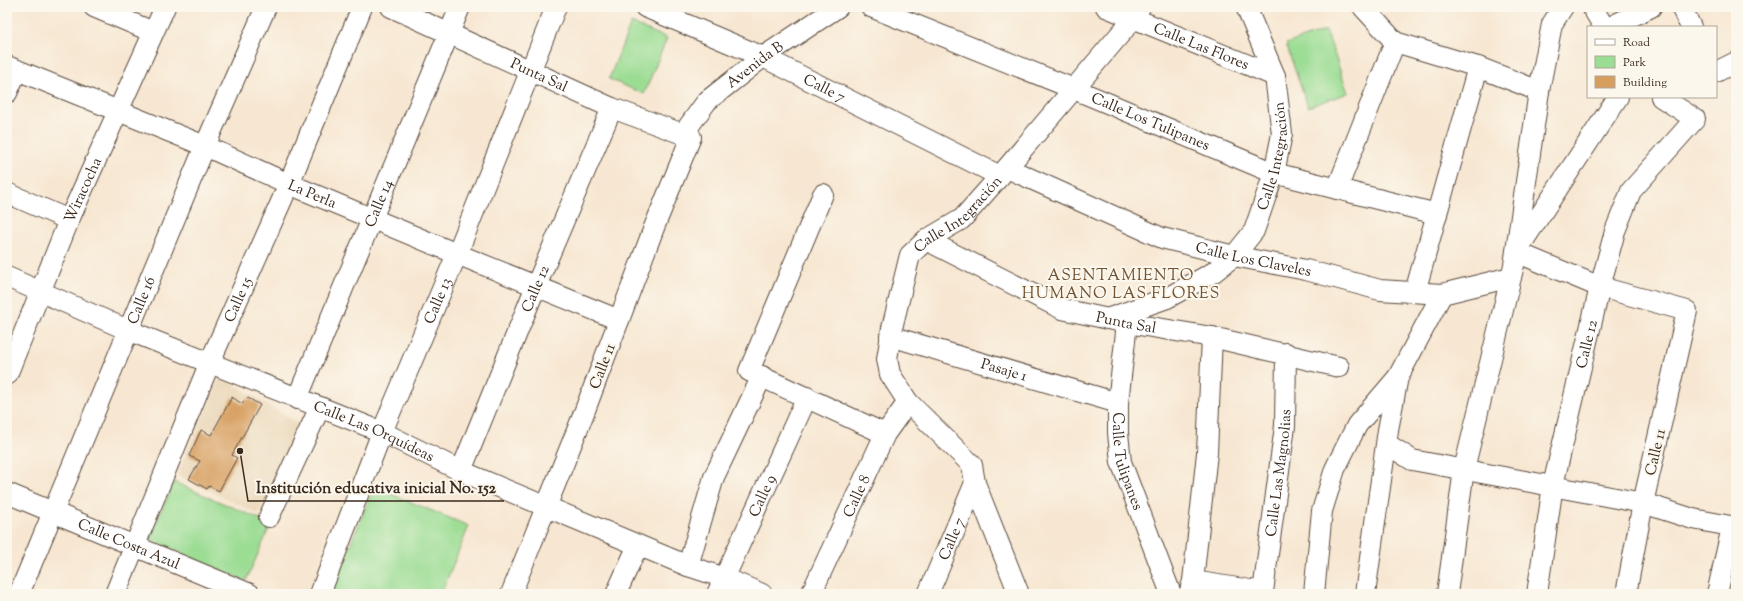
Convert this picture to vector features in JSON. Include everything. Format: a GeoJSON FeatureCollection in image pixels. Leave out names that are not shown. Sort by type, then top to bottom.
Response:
{"type":"FeatureCollection","features":[{"type":"Feature","properties":{"kind":"street"},"geometry":{"type":"LineString","coordinates":[[94,7],[154,32]]}},
{"type":"Feature","properties":{"kind":"street","name":"Wiracocha"},"geometry":{"type":"LineString","coordinates":[[7,376],[69,220],[165,7]]}},
{"type":"Feature","properties":{"kind":"street","name":"Calle 16"},"geometry":{"type":"LineString","coordinates":[[19,594],[130,331],[205,146],[266,7]]}},
{"type":"Feature","properties":{"kind":"street","name":"Calle 15"},"geometry":{"type":"LineString","coordinates":[[116,594],[210,362],[290,184],[362,7]]}},
{"type":"Feature","properties":{"kind":"street","name":"Punta Sal"},"geometry":{"type":"LineString","coordinates":[[391,7],[612,108],[687,135]]}},
{"type":"Feature","properties":{"kind":"street","name":"Calle 14"},"geometry":{"type":"LineString","coordinates":[[297,398],[460,7]]}},
{"type":"Feature","properties":{"kind":"street","name":"Calle 7"},"geometry":{"type":"LineString","coordinates":[[645,7],[763,57],[1004,172]]}},
{"type":"Feature","properties":{"kind":"street","name":"Avenida B"},"geometry":{"type":"LineString","coordinates":[[687,135],[708,101],[763,57],[838,7]]}},
{"type":"Feature","properties":{"kind":"street","name":"Calle Los Tulipanes"},"geometry":{"type":"LineString","coordinates":[[870,7],[1074,89],[1274,173],[1437,214]]}},
{"type":"Feature","properties":{"kind":"street","name":"Calle Las Flores"},"geometry":{"type":"LineString","coordinates":[[1106,7],[1136,13],[1275,76]]}},
{"type":"Feature","properties":{"kind":"street","name":"Calle Integración"},"geometry":{"type":"LineString","coordinates":[[1107,319],[1167,298],[1214,272],[1234,256],[1254,231],[1274,173],[1282,134],[1275,76],[1246,7]]}},
{"type":"Feature","properties":{"kind":"street"},"geometry":{"type":"LineString","coordinates":[[1363,7],[1395,42],[1478,67],[1539,91]]}},
{"type":"Feature","properties":{"kind":"street"},"geometry":{"type":"LineString","coordinates":[[1447,594],[1464,470],[1516,252],[1539,91],[1548,15],[1563,7]]}},
{"type":"Feature","properties":{"kind":"street"},"geometry":{"type":"LineString","coordinates":[[1592,7],[1603,26]]}},
{"type":"Feature","properties":{"kind":"street"},"geometry":{"type":"LineString","coordinates":[[1612,26],[1651,7]]}},
{"type":"Feature","properties":{"kind":"street"},"geometry":{"type":"LineString","coordinates":[[1681,7],[1690,26]]}},
{"type":"Feature","properties":{"kind":"street","name":"Calle 13"},"geometry":{"type":"LineString","coordinates":[[320,594],[382,432],[457,254],[530,70],[557,10]]}},
{"type":"Feature","properties":{"kind":"street","name":"Calle Integración"},"geometry":{"type":"LineString","coordinates":[[1019,594],[975,483],[972,465],[908,402],[890,374],[887,359],[890,336],[903,276],[910,255],[926,240],[962,219],[1004,172],[1136,13]]}},
{"type":"Feature","properties":{"kind":"street"},"geometry":{"type":"LineString","coordinates":[[1337,189],[1395,42]]}},
{"type":"Feature","properties":{"kind":"street"},"geometry":{"type":"LineString","coordinates":[[1717,72],[1736,62]]}},
{"type":"Feature","properties":{"kind":"street"},"geometry":{"type":"LineString","coordinates":[[1415,292],[1478,67]]}},
{"type":"Feature","properties":{"kind":"street"},"geometry":{"type":"LineString","coordinates":[[7,93],[12,68]]}},
{"type":"Feature","properties":{"kind":"street","name":"La Perla"},"geometry":{"type":"LineString","coordinates":[[12,68],[205,146],[290,184],[620,320]]}},
{"type":"Feature","properties":{"kind":"street"},"geometry":{"type":"LineString","coordinates":[[1516,252],[1617,98]]}},
{"type":"Feature","properties":{"kind":"street","name":"Calle 12"},"geometry":{"type":"LineString","coordinates":[[1537,594],[1553,485],[1614,231],[1631,191],[1695,119],[1664,98]]}},
{"type":"Feature","properties":{"kind":"street","name":"Calle 12"},"geometry":{"type":"LineString","coordinates":[[460,472],[536,286],[612,108]]}},
{"type":"Feature","properties":{"kind":"street","name":"Calle 11"},"geometry":{"type":"LineString","coordinates":[[511,594],[620,320],[687,135]]}},
{"type":"Feature","properties":{"kind":"street","name":"Calle Los Claveles"},"geometry":{"type":"LineString","coordinates":[[1004,172],[1162,238],[1234,256],[1306,270],[1380,290],[1442,294],[1511,277]]}},
{"type":"Feature","properties":{"kind":"street"},"geometry":{"type":"LineString","coordinates":[[7,193],[69,220]]}},
{"type":"Feature","properties":{"kind":"street"},"geometry":{"type":"LineString","coordinates":[[688,566],[714,477],[756,373],[823,194]]}},
{"type":"Feature","properties":{"kind":"street","name":"Punta Sal"},"geometry":{"type":"LineString","coordinates":[[926,240],[1062,309],[1127,323],[1212,337],[1286,353],[1339,367]]}},
{"type":"Feature","properties":{"kind":"street"},"geometry":{"type":"LineString","coordinates":[[1516,252],[1600,287]]}},
{"type":"Feature","properties":{"kind":"street","name":"Calle Las Orquídeas"},"geometry":{"type":"LineString","coordinates":[[7,277],[130,331],[382,432],[460,472],[688,566],[721,586],[762,594]]}},
{"type":"Feature","properties":{"kind":"street","name":"Calle 11"},"geometry":{"type":"LineString","coordinates":[[1600,287],[1687,311],[1643,503],[1626,594]]}},
{"type":"Feature","properties":{"kind":"street"},"geometry":{"type":"LineString","coordinates":[[1314,594],[1322,511],[1335,469],[1357,425],[1398,378],[1442,294]]}},
{"type":"Feature","properties":{"kind":"street","name":"Calle Tulipanes"},"geometry":{"type":"LineString","coordinates":[[1127,323],[1118,403],[1118,433],[1121,462],[1170,594]]}},
{"type":"Feature","properties":{"kind":"street","name":"Pasaje 1"},"geometry":{"type":"LineString","coordinates":[[890,336],[1118,403]]}},
{"type":"Feature","properties":{"kind":"street"},"geometry":{"type":"LineString","coordinates":[[1191,587],[1206,454],[1212,337]]}},
{"type":"Feature","properties":{"kind":"street","name":"Calle Las Magnolias"},"geometry":{"type":"LineString","coordinates":[[1191,587],[1263,592],[1285,426],[1286,353]]}},
{"type":"Feature","properties":{"kind":"street"},"geometry":{"type":"LineString","coordinates":[[756,373],[885,434]]}},
{"type":"Feature","properties":{"kind":"street"},"geometry":{"type":"LineString","coordinates":[[1365,594],[1386,444],[1398,378]]}},
{"type":"Feature","properties":{"kind":"street","name":"Calle 9"},"geometry":{"type":"LineString","coordinates":[[721,586],[808,397]]}},
{"type":"Feature","properties":{"kind":"street","name":"Calle 8"},"geometry":{"type":"LineString","coordinates":[[812,594],[885,434],[908,402]]}},
{"type":"Feature","properties":{"kind":"street"},"geometry":{"type":"LineString","coordinates":[[269,517],[320,407]]}},
{"type":"Feature","properties":{"kind":"street"},"geometry":{"type":"LineString","coordinates":[[1386,444],[1412,460],[1553,485],[1643,503],[1693,520],[1734,527],[1717,594]]}},
{"type":"Feature","properties":{"kind":"street","name":"Calle 7"},"geometry":{"type":"LineString","coordinates":[[928,594],[975,483]]}},
{"type":"Feature","properties":{"kind":"street","name":"Calle Costa Azul"},"geometry":{"type":"LineString","coordinates":[[7,493],[52,513],[136,546],[217,588],[250,594]]}},
{"type":"Feature","properties":{"kind":"street"},"geometry":{"type":"LineString","coordinates":[[616,594],[638,545]]}},
{"type":"Feature","properties":{"kind":"shaded area"},"geometry":{"type":"Polygon","coordinates":[[[220,376],[304,427],[258,514],[177,475],[220,376]]]}},
{"type":"Feature","properties":{"kind":"green space"},"geometry":{"type":"Polygon","coordinates":[[[631,23],[667,38],[644,94],[609,79],[631,23]]]}},
{"type":"Feature","properties":{"kind":"green space"},"geometry":{"type":"Polygon","coordinates":[[[1326,30],[1348,93],[1308,107],[1286,44],[1326,30]]]}},
{"type":"Feature","properties":{"kind":"green space"},"geometry":{"type":"Polygon","coordinates":[[[174,482],[271,524],[246,581],[149,539],[174,482]]]}},
{"type":"Feature","properties":{"kind":"green space"},"geometry":{"type":"Polygon","coordinates":[[[374,487],[469,526],[441,594],[330,594],[374,487]]]}},
{"type":"Feature","properties":{"kind":"building"},"geometry":{"type":"Polygon","coordinates":[[[232,397],[242,404],[248,398],[260,405],[232,455],[237,458],[219,491],[209,486],[207,489],[189,479],[200,461],[189,456],[201,430],[211,435],[232,397]]]}},
{"type":"Feature","properties":{"kind":"place","name":"Institución educativa inicial No. 152"},"geometry":{"type":"Point","coordinates":[240,451]}},
{"type":"Feature","properties":{"kind":"district","name":"ASENTAMIENTO HUMANO LAS FLORES"},"geometry":{"type":"Point","coordinates":[1121,283]}}]}
